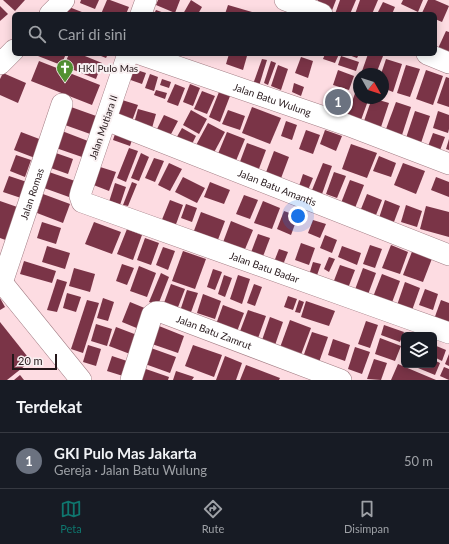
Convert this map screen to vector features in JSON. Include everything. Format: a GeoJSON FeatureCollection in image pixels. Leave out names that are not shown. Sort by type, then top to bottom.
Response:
{"type":"FeatureCollection","features":[{"type":"Feature","properties":{"kind":"street"},"geometry":{"type":"LineString","coordinates":[[52,12],[64,0]]}},
{"type":"Feature","properties":{"kind":"street"},"geometry":{"type":"LineString","coordinates":[[142,12],[146,0]]}},
{"type":"Feature","properties":{"kind":"street"},"geometry":{"type":"LineString","coordinates":[[285,0],[317,12]]}},
{"type":"Feature","properties":{"kind":"street"},"geometry":{"type":"LineString","coordinates":[[0,64],[12,52]]}},
{"type":"Feature","properties":{"kind":"street","name":"Jalan Mutiara II"},"geometry":{"type":"LineString","coordinates":[[81,199],[81,192],[127,56]]}},
{"type":"Feature","properties":{"kind":"street","name":"Jalan Batu Wulung"},"geometry":{"type":"LineString","coordinates":[[146,56],[347,125],[449,164]]}},
{"type":"Feature","properties":{"kind":"street"},"geometry":{"type":"LineString","coordinates":[[432,56],[449,63]]}},
{"type":"Feature","properties":{"kind":"street","name":"Jalan Romas"},"geometry":{"type":"LineString","coordinates":[[1,282],[62,104]]}},
{"type":"Feature","properties":{"kind":"street","name":"Jalan Batu Amantis"},"geometry":{"type":"LineString","coordinates":[[106,120],[449,255]]}},
{"type":"Feature","properties":{"kind":"street","name":"Jalan Batu Badar"},"geometry":{"type":"LineString","coordinates":[[81,199],[85,203],[92,206],[449,333]]}},
{"type":"Feature","properties":{"kind":"street"},"geometry":{"type":"LineString","coordinates":[[1,282],[81,380]]}},
{"type":"Feature","properties":{"kind":"street","name":"Jalan Batu Zamrut"},"geometry":{"type":"LineString","coordinates":[[131,380],[152,315],[156,312],[161,312],[341,380]]}},
{"type":"Feature","properties":{"kind":"building"},"geometry":{"type":"Polygon","coordinates":[[[3,0],[25,0],[15,11],[3,0]]]}},
{"type":"Feature","properties":{"kind":"building"},"geometry":{"type":"Polygon","coordinates":[[[81,0],[99,0],[95,9],[80,3],[81,0]]]}},
{"type":"Feature","properties":{"kind":"building"},"geometry":{"type":"Polygon","coordinates":[[[107,0],[129,7],[127,12],[102,12],[107,0]]]}},
{"type":"Feature","properties":{"kind":"building"},"geometry":{"type":"Polygon","coordinates":[[[158,0],[180,0],[175,12],[156,5],[158,0]]]}},
{"type":"Feature","properties":{"kind":"building"},"geometry":{"type":"Polygon","coordinates":[[[191,0],[202,7],[199,12],[184,12],[191,0]]]}},
{"type":"Feature","properties":{"kind":"building"},"geometry":{"type":"Polygon","coordinates":[[[318,0],[336,0],[331,12],[315,7],[318,0]]]}},
{"type":"Feature","properties":{"kind":"building"},"geometry":{"type":"Polygon","coordinates":[[[340,0],[356,0],[351,12],[336,12],[340,0]]]}},
{"type":"Feature","properties":{"kind":"building"},"geometry":{"type":"Polygon","coordinates":[[[360,0],[378,0],[373,12],[356,12],[360,0]]]}},
{"type":"Feature","properties":{"kind":"building"},"geometry":{"type":"Polygon","coordinates":[[[403,0],[423,0],[418,12],[401,4],[403,0]]]}},
{"type":"Feature","properties":{"kind":"building"},"geometry":{"type":"Polygon","coordinates":[[[428,0],[435,0],[449,6],[442,22],[437,20],[437,12],[422,12],[428,0]]]}},
{"type":"Feature","properties":{"kind":"building"},"geometry":{"type":"Polygon","coordinates":[[[383,2],[395,7],[393,12],[378,12],[383,2]]]}},
{"type":"Feature","properties":{"kind":"building"},"geometry":{"type":"Polygon","coordinates":[[[228,5],[252,12],[226,12],[228,5]]]}},
{"type":"Feature","properties":{"kind":"building"},"geometry":{"type":"Polygon","coordinates":[[[0,6],[8,14],[0,21],[0,6]]]}},
{"type":"Feature","properties":{"kind":"building"},"geometry":{"type":"Polygon","coordinates":[[[69,7],[82,12],[67,12],[69,7]]]}},
{"type":"Feature","properties":{"kind":"building"},"geometry":{"type":"Polygon","coordinates":[[[446,31],[449,32],[449,59],[437,56],[437,51],[446,31]]]}},
{"type":"Feature","properties":{"kind":"building"},"geometry":{"type":"Polygon","coordinates":[[[38,56],[65,56],[61,65],[38,56]]]}},
{"type":"Feature","properties":{"kind":"building"},"geometry":{"type":"Polygon","coordinates":[[[68,56],[85,56],[102,63],[96,79],[64,66],[68,56]]]}},
{"type":"Feature","properties":{"kind":"building"},"geometry":{"type":"Polygon","coordinates":[[[228,56],[247,56],[243,70],[226,64],[228,56]]]}},
{"type":"Feature","properties":{"kind":"building"},"geometry":{"type":"Polygon","coordinates":[[[324,56],[338,56],[335,63],[323,59],[324,56]]]}},
{"type":"Feature","properties":{"kind":"building"},"geometry":{"type":"Polygon","coordinates":[[[341,56],[359,62],[357,68],[353,68],[353,70],[338,65],[341,56]]]}},
{"type":"Feature","properties":{"kind":"building"},"geometry":{"type":"Polygon","coordinates":[[[367,56],[383,56],[378,68],[363,68],[367,56]]]}},
{"type":"Feature","properties":{"kind":"building"},"geometry":{"type":"Polygon","coordinates":[[[301,57],[313,61],[308,78],[295,73],[301,57]]]}},
{"type":"Feature","properties":{"kind":"building"},"geometry":{"type":"Polygon","coordinates":[[[262,59],[267,60],[258,89],[252,87],[262,59]]]}},
{"type":"Feature","properties":{"kind":"building"},"geometry":{"type":"Polygon","coordinates":[[[386,59],[402,64],[393,92],[389,90],[389,68],[383,68],[386,59]]]}},
{"type":"Feature","properties":{"kind":"building","name":"HKI Pulo Mas"},"geometry":{"type":"Polygon","coordinates":[[[39,61],[100,85],[92,105],[31,81],[39,61]]]}},
{"type":"Feature","properties":{"kind":"building"},"geometry":{"type":"Polygon","coordinates":[[[271,61],[276,63],[268,85],[264,83],[271,61]]]}},
{"type":"Feature","properties":{"kind":"building"},"geometry":{"type":"Polygon","coordinates":[[[278,65],[288,69],[281,90],[271,86],[278,65]]]}},
{"type":"Feature","properties":{"kind":"building"},"geometry":{"type":"Polygon","coordinates":[[[406,65],[420,69],[410,97],[397,93],[406,65]]]}},
{"type":"Feature","properties":{"kind":"building"},"geometry":{"type":"Polygon","coordinates":[[[128,67],[146,73],[142,84],[125,78],[128,67]]]}},
{"type":"Feature","properties":{"kind":"building"},"geometry":{"type":"Polygon","coordinates":[[[338,70],[353,76],[349,90],[333,85],[338,70]]]}},
{"type":"Feature","properties":{"kind":"building"},"geometry":{"type":"Polygon","coordinates":[[[426,70],[443,76],[433,105],[416,99],[426,70]]]}},
{"type":"Feature","properties":{"kind":"building"},"geometry":{"type":"Polygon","coordinates":[[[3,73],[26,83],[18,103],[0,95],[0,79],[3,73]]]}},
{"type":"Feature","properties":{"kind":"building"},"geometry":{"type":"Polygon","coordinates":[[[150,74],[158,77],[154,91],[145,88],[150,74]]]}},
{"type":"Feature","properties":{"kind":"building"},"geometry":{"type":"Polygon","coordinates":[[[446,77],[449,78],[449,107],[437,103],[446,77]]]}},
{"type":"Feature","properties":{"kind":"building"},"geometry":{"type":"Polygon","coordinates":[[[162,79],[171,82],[169,88],[160,85],[162,79]]]}},
{"type":"Feature","properties":{"kind":"building"},"geometry":{"type":"Polygon","coordinates":[[[294,83],[304,87],[301,96],[292,92],[294,83]]]}},
{"type":"Feature","properties":{"kind":"building"},"geometry":{"type":"Polygon","coordinates":[[[175,84],[185,88],[178,106],[167,102],[175,84]]]}},
{"type":"Feature","properties":{"kind":"building"},"geometry":{"type":"Polygon","coordinates":[[[190,84],[200,88],[193,106],[183,102],[190,84]]]}},
{"type":"Feature","properties":{"kind":"building"},"geometry":{"type":"Polygon","coordinates":[[[156,90],[167,93],[165,99],[154,95],[156,90]]]}},
{"type":"Feature","properties":{"kind":"building"},"geometry":{"type":"Polygon","coordinates":[[[202,91],[215,96],[207,114],[194,109],[202,91]]]}},
{"type":"Feature","properties":{"kind":"building"},"geometry":{"type":"Polygon","coordinates":[[[332,91],[348,97],[343,113],[327,108],[332,91]]]}},
{"type":"Feature","properties":{"kind":"building"},"geometry":{"type":"Polygon","coordinates":[[[219,92],[230,96],[220,122],[209,117],[219,92]]]}},
{"type":"Feature","properties":{"kind":"building"},"geometry":{"type":"Polygon","coordinates":[[[119,99],[138,105],[132,121],[113,115],[119,99]]]}},
{"type":"Feature","properties":{"kind":"building"},"geometry":{"type":"Polygon","coordinates":[[[353,99],[353,104],[367,104],[361,120],[347,116],[353,99]]]}},
{"type":"Feature","properties":{"kind":"building"},"geometry":{"type":"Polygon","coordinates":[[[396,102],[411,107],[402,135],[386,129],[396,102]]]}},
{"type":"Feature","properties":{"kind":"building"},"geometry":{"type":"Polygon","coordinates":[[[370,104],[389,104],[381,127],[364,121],[370,104]]]}},
{"type":"Feature","properties":{"kind":"building"},"geometry":{"type":"Polygon","coordinates":[[[71,107],[99,117],[93,135],[65,125],[71,107]]]}},
{"type":"Feature","properties":{"kind":"building"},"geometry":{"type":"Polygon","coordinates":[[[252,107],[281,118],[270,144],[242,133],[252,107]]]}},
{"type":"Feature","properties":{"kind":"building"},"geometry":{"type":"Polygon","coordinates":[[[138,109],[156,114],[152,128],[134,123],[138,109]]]}},
{"type":"Feature","properties":{"kind":"building"},"geometry":{"type":"Polygon","coordinates":[[[191,110],[207,119],[199,134],[183,125],[191,110]]]}},
{"type":"Feature","properties":{"kind":"building"},"geometry":{"type":"Polygon","coordinates":[[[228,110],[245,116],[240,130],[222,124],[228,110]]]}},
{"type":"Feature","properties":{"kind":"building"},"geometry":{"type":"Polygon","coordinates":[[[415,111],[430,116],[421,143],[406,138],[415,111]]]}},
{"type":"Feature","properties":{"kind":"building"},"geometry":{"type":"Polygon","coordinates":[[[438,111],[449,115],[448,133],[433,128],[438,111]]]}},
{"type":"Feature","properties":{"kind":"building"},"geometry":{"type":"Polygon","coordinates":[[[164,115],[178,121],[170,136],[157,129],[164,115]]]}},
{"type":"Feature","properties":{"kind":"building"},"geometry":{"type":"Polygon","coordinates":[[[286,121],[297,125],[292,140],[281,136],[286,121]]]}},
{"type":"Feature","properties":{"kind":"building"},"geometry":{"type":"Polygon","coordinates":[[[208,123],[225,132],[211,158],[194,149],[208,123]]]}},
{"type":"Feature","properties":{"kind":"building"},"geometry":{"type":"Polygon","coordinates":[[[182,128],[196,136],[189,150],[174,142],[182,128]]]}},
{"type":"Feature","properties":{"kind":"building"},"geometry":{"type":"Polygon","coordinates":[[[306,130],[320,135],[313,154],[299,149],[306,130]]]}},
{"type":"Feature","properties":{"kind":"building"},"geometry":{"type":"Polygon","coordinates":[[[325,130],[342,136],[336,151],[320,144],[325,130]]]}},
{"type":"Feature","properties":{"kind":"building"},"geometry":{"type":"Polygon","coordinates":[[[62,131],[88,141],[82,157],[56,148],[62,131]]]}},
{"type":"Feature","properties":{"kind":"building"},"geometry":{"type":"Polygon","coordinates":[[[116,131],[133,137],[130,146],[113,140],[116,131]]]}},
{"type":"Feature","properties":{"kind":"building"},"geometry":{"type":"Polygon","coordinates":[[[21,132],[42,140],[35,158],[14,150],[21,132]]]}},
{"type":"Feature","properties":{"kind":"building"},"geometry":{"type":"Polygon","coordinates":[[[227,132],[245,139],[233,168],[215,161],[227,132]]]}},
{"type":"Feature","properties":{"kind":"building"},"geometry":{"type":"Polygon","coordinates":[[[433,133],[445,137],[439,153],[427,149],[433,133]]]}},
{"type":"Feature","properties":{"kind":"building"},"geometry":{"type":"Polygon","coordinates":[[[449,139],[449,150],[446,149],[449,139]]]}},
{"type":"Feature","properties":{"kind":"building"},"geometry":{"type":"Polygon","coordinates":[[[247,143],[266,150],[257,174],[238,167],[247,143]]]}},
{"type":"Feature","properties":{"kind":"building"},"geometry":{"type":"Polygon","coordinates":[[[351,144],[377,153],[367,178],[342,169],[351,144]]]}},
{"type":"Feature","properties":{"kind":"building"},"geometry":{"type":"Polygon","coordinates":[[[129,148],[138,151],[126,182],[117,178],[129,148]]]}},
{"type":"Feature","properties":{"kind":"building"},"geometry":{"type":"Polygon","coordinates":[[[274,151],[289,157],[280,181],[265,175],[274,151]]]}},
{"type":"Feature","properties":{"kind":"building"},"geometry":{"type":"Polygon","coordinates":[[[53,152],[73,159],[68,174],[48,167],[53,152]]]}},
{"type":"Feature","properties":{"kind":"building"},"geometry":{"type":"Polygon","coordinates":[[[141,153],[149,157],[139,181],[131,178],[141,153]]]}},
{"type":"Feature","properties":{"kind":"building"},"geometry":{"type":"Polygon","coordinates":[[[16,155],[31,160],[25,177],[10,171],[16,155]]]}},
{"type":"Feature","properties":{"kind":"building"},"geometry":{"type":"Polygon","coordinates":[[[379,156],[396,163],[391,177],[373,171],[379,156]]]}},
{"type":"Feature","properties":{"kind":"building"},"geometry":{"type":"Polygon","coordinates":[[[154,158],[164,161],[155,182],[145,178],[154,158]]]}},
{"type":"Feature","properties":{"kind":"building"},"geometry":{"type":"Polygon","coordinates":[[[169,163],[182,169],[170,191],[158,185],[169,163]]]}},
{"type":"Feature","properties":{"kind":"building"},"geometry":{"type":"Polygon","coordinates":[[[323,163],[332,166],[322,194],[312,190],[323,163]]]}},
{"type":"Feature","properties":{"kind":"building"},"geometry":{"type":"Polygon","coordinates":[[[403,163],[425,171],[416,194],[394,185],[403,163]]]}},
{"type":"Feature","properties":{"kind":"building"},"geometry":{"type":"Polygon","coordinates":[[[97,166],[116,172],[109,191],[91,184],[97,166]]]}},
{"type":"Feature","properties":{"kind":"building"},"geometry":{"type":"Polygon","coordinates":[[[49,172],[75,181],[69,197],[44,188],[49,172]]]}},
{"type":"Feature","properties":{"kind":"building"},"geometry":{"type":"Polygon","coordinates":[[[334,172],[346,176],[337,198],[326,194],[334,172]]]}},
{"type":"Feature","properties":{"kind":"building"},"geometry":{"type":"Polygon","coordinates":[[[303,174],[313,178],[306,195],[297,192],[303,174]]]}},
{"type":"Feature","properties":{"kind":"building"},"geometry":{"type":"Polygon","coordinates":[[[9,176],[27,182],[21,198],[3,192],[9,176]]]}},
{"type":"Feature","properties":{"kind":"building"},"geometry":{"type":"Polygon","coordinates":[[[183,177],[205,188],[197,203],[175,192],[183,177]]]}},
{"type":"Feature","properties":{"kind":"building"},"geometry":{"type":"Polygon","coordinates":[[[436,177],[449,182],[449,197],[431,190],[436,177]]]}},
{"type":"Feature","properties":{"kind":"building"},"geometry":{"type":"Polygon","coordinates":[[[350,180],[364,185],[355,208],[341,203],[350,180]]]}},
{"type":"Feature","properties":{"kind":"building"},"geometry":{"type":"Polygon","coordinates":[[[132,182],[137,184],[128,206],[123,205],[132,182]]]}},
{"type":"Feature","properties":{"kind":"building"},"geometry":{"type":"Polygon","coordinates":[[[210,182],[230,190],[224,204],[204,197],[210,182]]]}},
{"type":"Feature","properties":{"kind":"building"},"geometry":{"type":"Polygon","coordinates":[[[115,183],[126,187],[120,205],[109,202],[115,183]]]}},
{"type":"Feature","properties":{"kind":"building"},"geometry":{"type":"Polygon","coordinates":[[[43,194],[70,204],[63,223],[37,213],[43,194]]]}},
{"type":"Feature","properties":{"kind":"building"},"geometry":{"type":"Polygon","coordinates":[[[367,194],[382,200],[376,215],[361,209],[367,194]]]}},
{"type":"Feature","properties":{"kind":"building"},"geometry":{"type":"Polygon","coordinates":[[[244,195],[258,200],[250,219],[236,214],[244,195]]]}},
{"type":"Feature","properties":{"kind":"building"},"geometry":{"type":"Polygon","coordinates":[[[170,200],[183,205],[175,227],[161,222],[170,200]]]}},
{"type":"Feature","properties":{"kind":"building"},"geometry":{"type":"Polygon","coordinates":[[[385,200],[400,206],[392,227],[378,221],[385,200]]]}},
{"type":"Feature","properties":{"kind":"building"},"geometry":{"type":"Polygon","coordinates":[[[0,201],[23,209],[11,242],[0,238],[0,201]]]}},
{"type":"Feature","properties":{"kind":"building"},"geometry":{"type":"Polygon","coordinates":[[[263,201],[280,208],[272,229],[254,223],[263,201]]]}},
{"type":"Feature","properties":{"kind":"building"},"geometry":{"type":"Polygon","coordinates":[[[186,204],[197,208],[192,222],[181,218],[186,204]]]}},
{"type":"Feature","properties":{"kind":"building"},"geometry":{"type":"Polygon","coordinates":[[[406,205],[422,211],[417,227],[401,222],[406,205]]]}},
{"type":"Feature","properties":{"kind":"building"},"geometry":{"type":"Polygon","coordinates":[[[426,206],[449,212],[449,237],[420,229],[426,206]]]}},
{"type":"Feature","properties":{"kind":"building"},"geometry":{"type":"Polygon","coordinates":[[[284,211],[298,216],[291,235],[277,229],[284,211]]]}},
{"type":"Feature","properties":{"kind":"building"},"geometry":{"type":"Polygon","coordinates":[[[201,212],[225,221],[216,245],[192,236],[201,212]]]}},
{"type":"Feature","properties":{"kind":"building"},"geometry":{"type":"Polygon","coordinates":[[[313,220],[326,224],[320,238],[308,233],[313,220]]]}},
{"type":"Feature","properties":{"kind":"building"},"geometry":{"type":"Polygon","coordinates":[[[231,221],[253,230],[243,254],[222,245],[231,221]]]}},
{"type":"Feature","properties":{"kind":"building"},"geometry":{"type":"Polygon","coordinates":[[[42,222],[61,228],[56,244],[37,238],[42,222]]]}},
{"type":"Feature","properties":{"kind":"building"},"geometry":{"type":"Polygon","coordinates":[[[94,222],[121,232],[112,254],[85,244],[94,222]]]}},
{"type":"Feature","properties":{"kind":"building"},"geometry":{"type":"Polygon","coordinates":[[[127,229],[142,235],[133,260],[117,254],[127,229]]]}},
{"type":"Feature","properties":{"kind":"building"},"geometry":{"type":"Polygon","coordinates":[[[258,234],[270,238],[262,259],[250,255],[258,234]]]}},
{"type":"Feature","properties":{"kind":"building"},"geometry":{"type":"Polygon","coordinates":[[[325,235],[337,240],[332,253],[320,248],[325,235]]]}},
{"type":"Feature","properties":{"kind":"building"},"geometry":{"type":"Polygon","coordinates":[[[145,238],[159,243],[151,265],[137,260],[145,238]]]}},
{"type":"Feature","properties":{"kind":"building"},"geometry":{"type":"Polygon","coordinates":[[[301,243],[315,248],[309,265],[295,260],[301,243]]]}},
{"type":"Feature","properties":{"kind":"building"},"geometry":{"type":"Polygon","coordinates":[[[370,245],[382,249],[375,268],[363,264],[370,245]]]}},
{"type":"Feature","properties":{"kind":"building"},"geometry":{"type":"Polygon","coordinates":[[[391,245],[408,252],[400,274],[382,268],[391,245]]]}},
{"type":"Feature","properties":{"kind":"building"},"geometry":{"type":"Polygon","coordinates":[[[47,246],[70,253],[65,269],[42,262],[47,246]]]}},
{"type":"Feature","properties":{"kind":"building"},"geometry":{"type":"Polygon","coordinates":[[[342,246],[361,253],[357,265],[338,257],[342,246]]]}},
{"type":"Feature","properties":{"kind":"building"},"geometry":{"type":"Polygon","coordinates":[[[163,247],[175,251],[168,270],[156,265],[163,247]]]}},
{"type":"Feature","properties":{"kind":"building"},"geometry":{"type":"Polygon","coordinates":[[[279,249],[288,252],[281,270],[272,267],[279,249]]]}},
{"type":"Feature","properties":{"kind":"building"},"geometry":{"type":"Polygon","coordinates":[[[413,249],[433,256],[423,282],[403,275],[413,249]]]}},
{"type":"Feature","properties":{"kind":"building"},"geometry":{"type":"Polygon","coordinates":[[[183,251],[206,259],[195,289],[172,281],[183,251]]]}},
{"type":"Feature","properties":{"kind":"building"},"geometry":{"type":"Polygon","coordinates":[[[329,257],[335,259],[329,272],[324,269],[329,257]]]}},
{"type":"Feature","properties":{"kind":"building"},"geometry":{"type":"Polygon","coordinates":[[[24,261],[56,271],[52,283],[20,274],[24,261]]]}},
{"type":"Feature","properties":{"kind":"building"},"geometry":{"type":"Polygon","coordinates":[[[313,262],[321,264],[316,278],[309,275],[313,262]]]}},
{"type":"Feature","properties":{"kind":"building"},"geometry":{"type":"Polygon","coordinates":[[[122,264],[134,268],[127,285],[116,281],[122,264]]]}},
{"type":"Feature","properties":{"kind":"building"},"geometry":{"type":"Polygon","coordinates":[[[340,265],[355,270],[345,296],[330,291],[340,265]]]}},
{"type":"Feature","properties":{"kind":"building"},"geometry":{"type":"Polygon","coordinates":[[[139,266],[156,273],[147,297],[130,291],[139,266]]]}},
{"type":"Feature","properties":{"kind":"building"},"geometry":{"type":"Polygon","coordinates":[[[74,268],[95,274],[90,292],[69,286],[74,268]]]}},
{"type":"Feature","properties":{"kind":"building"},"geometry":{"type":"Polygon","coordinates":[[[363,268],[376,273],[366,300],[353,295],[363,268]]]}},
{"type":"Feature","properties":{"kind":"building"},"geometry":{"type":"Polygon","coordinates":[[[213,269],[222,272],[215,290],[207,287],[213,269]]]}},
{"type":"Feature","properties":{"kind":"building"},"geometry":{"type":"Polygon","coordinates":[[[161,273],[169,277],[158,305],[149,302],[161,273]]]}},
{"type":"Feature","properties":{"kind":"building"},"geometry":{"type":"Polygon","coordinates":[[[382,274],[400,281],[390,308],[371,302],[382,274]]]}},
{"type":"Feature","properties":{"kind":"building"},"geometry":{"type":"Polygon","coordinates":[[[224,275],[232,278],[225,297],[218,294],[224,275]]]}},
{"type":"Feature","properties":{"kind":"building"},"geometry":{"type":"Polygon","coordinates":[[[238,275],[250,279],[242,304],[230,299],[238,275]]]}},
{"type":"Feature","properties":{"kind":"building"},"geometry":{"type":"Polygon","coordinates":[[[57,279],[67,282],[57,312],[47,310],[57,279]]]}},
{"type":"Feature","properties":{"kind":"building"},"geometry":{"type":"Polygon","coordinates":[[[405,282],[420,288],[410,316],[395,311],[405,282]]]}},
{"type":"Feature","properties":{"kind":"building"},"geometry":{"type":"Polygon","coordinates":[[[171,284],[185,289],[175,315],[161,311],[171,284]]]}},
{"type":"Feature","properties":{"kind":"building"},"geometry":{"type":"Polygon","coordinates":[[[254,284],[262,287],[255,306],[247,303],[254,284]]]}},
{"type":"Feature","properties":{"kind":"building"},"geometry":{"type":"Polygon","coordinates":[[[425,289],[438,294],[433,310],[419,305],[425,289]]]}},
{"type":"Feature","properties":{"kind":"building"},"geometry":{"type":"Polygon","coordinates":[[[187,290],[198,293],[190,315],[180,311],[187,290]]]}},
{"type":"Feature","properties":{"kind":"building"},"geometry":{"type":"Polygon","coordinates":[[[67,293],[81,297],[76,312],[63,308],[67,293]]]}},
{"type":"Feature","properties":{"kind":"building"},"geometry":{"type":"Polygon","coordinates":[[[203,294],[221,301],[215,319],[197,313],[203,294]]]}},
{"type":"Feature","properties":{"kind":"building"},"geometry":{"type":"Polygon","coordinates":[[[288,296],[297,299],[293,310],[284,307],[288,296]]]}},
{"type":"Feature","properties":{"kind":"building"},"geometry":{"type":"Polygon","coordinates":[[[0,298],[5,307],[0,310],[0,298]]]}},
{"type":"Feature","properties":{"kind":"building"},"geometry":{"type":"Polygon","coordinates":[[[103,298],[114,302],[108,321],[97,318],[103,298]]]}},
{"type":"Feature","properties":{"kind":"building"},"geometry":{"type":"Polygon","coordinates":[[[87,300],[99,303],[83,353],[71,349],[87,300]]]}},
{"type":"Feature","properties":{"kind":"building"},"geometry":{"type":"Polygon","coordinates":[[[299,300],[304,302],[300,313],[295,312],[299,300]]]}},
{"type":"Feature","properties":{"kind":"building"},"geometry":{"type":"Polygon","coordinates":[[[441,300],[449,303],[449,327],[433,322],[441,300]]]}},
{"type":"Feature","properties":{"kind":"building"},"geometry":{"type":"Polygon","coordinates":[[[306,301],[335,311],[329,326],[301,317],[306,301]]]}},
{"type":"Feature","properties":{"kind":"building"},"geometry":{"type":"Polygon","coordinates":[[[130,302],[147,309],[139,329],[122,322],[130,302]]]}},
{"type":"Feature","properties":{"kind":"building"},"geometry":{"type":"Polygon","coordinates":[[[223,305],[244,313],[236,334],[215,327],[223,305]]]}},
{"type":"Feature","properties":{"kind":"building"},"geometry":{"type":"Polygon","coordinates":[[[248,310],[266,316],[257,341],[239,334],[248,310]]]}},
{"type":"Feature","properties":{"kind":"building"},"geometry":{"type":"Polygon","coordinates":[[[270,317],[283,322],[274,348],[261,343],[270,317]]]}},
{"type":"Feature","properties":{"kind":"building"},"geometry":{"type":"Polygon","coordinates":[[[290,320],[311,328],[299,360],[278,353],[290,320]]]}},
{"type":"Feature","properties":{"kind":"building"},"geometry":{"type":"Polygon","coordinates":[[[366,321],[378,325],[370,348],[358,344],[366,321]]]}},
{"type":"Feature","properties":{"kind":"building"},"geometry":{"type":"Polygon","coordinates":[[[0,322],[31,361],[7,380],[0,380],[0,322]]]}},
{"type":"Feature","properties":{"kind":"building"},"geometry":{"type":"Polygon","coordinates":[[[96,324],[112,329],[107,346],[91,341],[96,324]]]}},
{"type":"Feature","properties":{"kind":"building"},"geometry":{"type":"Polygon","coordinates":[[[384,325],[404,332],[401,332],[400,342],[381,335],[384,325]]]}},
{"type":"Feature","properties":{"kind":"building"},"geometry":{"type":"Polygon","coordinates":[[[159,326],[184,336],[178,353],[152,344],[159,326]]]}},
{"type":"Feature","properties":{"kind":"building"},"geometry":{"type":"Polygon","coordinates":[[[116,327],[137,335],[130,354],[109,346],[116,327]]]}},
{"type":"Feature","properties":{"kind":"building"},"geometry":{"type":"Polygon","coordinates":[[[312,332],[328,337],[318,365],[302,360],[312,332]]]}},
{"type":"Feature","properties":{"kind":"building"},"geometry":{"type":"Polygon","coordinates":[[[380,338],[401,346],[395,361],[375,354],[380,338]]]}},
{"type":"Feature","properties":{"kind":"building"},"geometry":{"type":"Polygon","coordinates":[[[333,339],[350,345],[345,361],[328,355],[333,339]]]}},
{"type":"Feature","properties":{"kind":"building"},"geometry":{"type":"Polygon","coordinates":[[[88,345],[101,349],[96,366],[83,362],[88,345]]]}},
{"type":"Feature","properties":{"kind":"building"},"geometry":{"type":"Polygon","coordinates":[[[193,345],[222,355],[214,377],[185,366],[193,345]]]}},
{"type":"Feature","properties":{"kind":"building"},"geometry":{"type":"Polygon","coordinates":[[[437,346],[446,350],[442,361],[437,358],[437,346]]]}},
{"type":"Feature","properties":{"kind":"building"},"geometry":{"type":"Polygon","coordinates":[[[355,347],[370,352],[362,374],[348,369],[355,347]]]}},
{"type":"Feature","properties":{"kind":"building"},"geometry":{"type":"Polygon","coordinates":[[[151,348],[176,357],[170,373],[145,364],[151,348]]]}},
{"type":"Feature","properties":{"kind":"building"},"geometry":{"type":"Polygon","coordinates":[[[449,354],[449,366],[445,364],[449,354]]]}},
{"type":"Feature","properties":{"kind":"building"},"geometry":{"type":"Polygon","coordinates":[[[112,356],[127,361],[123,376],[107,371],[112,356]]]}},
{"type":"Feature","properties":{"kind":"building"},"geometry":{"type":"Polygon","coordinates":[[[225,356],[242,363],[236,380],[216,380],[225,356]]]}},
{"type":"Feature","properties":{"kind":"building"},"geometry":{"type":"Polygon","coordinates":[[[374,359],[387,363],[381,380],[367,379],[374,359]]]}},
{"type":"Feature","properties":{"kind":"building"},"geometry":{"type":"Polygon","coordinates":[[[437,362],[440,363],[435,375],[418,368],[437,368],[437,362]]]}},
{"type":"Feature","properties":{"kind":"building"},"geometry":{"type":"Polygon","coordinates":[[[398,364],[401,365],[401,368],[408,368],[436,380],[391,380],[398,364]]]}},
{"type":"Feature","properties":{"kind":"building"},"geometry":{"type":"Polygon","coordinates":[[[246,365],[280,378],[279,380],[240,380],[246,365]]]}},
{"type":"Feature","properties":{"kind":"building"},"geometry":{"type":"Polygon","coordinates":[[[444,367],[449,369],[449,380],[440,376],[444,367]]]}},
{"type":"Feature","properties":{"kind":"building"},"geometry":{"type":"Polygon","coordinates":[[[143,368],[169,377],[168,380],[139,380],[143,368]]]}},
{"type":"Feature","properties":{"kind":"building"},"geometry":{"type":"Polygon","coordinates":[[[176,371],[194,377],[192,380],[173,380],[176,371]]]}},
{"type":"Feature","properties":{"kind":"building"},"geometry":{"type":"Polygon","coordinates":[[[20,375],[24,380],[14,380],[20,375]]]}},
{"type":"Feature","properties":{"kind":"place","name":"HKI Pulo Mas"},"geometry":{"type":"Point","coordinates":[65,83]}},
{"type":"Feature","properties":{"kind":"place","name":"GKI Pulo Mas Jakarta"},"geometry":{"type":"Point","coordinates":[338,102]}}]}
